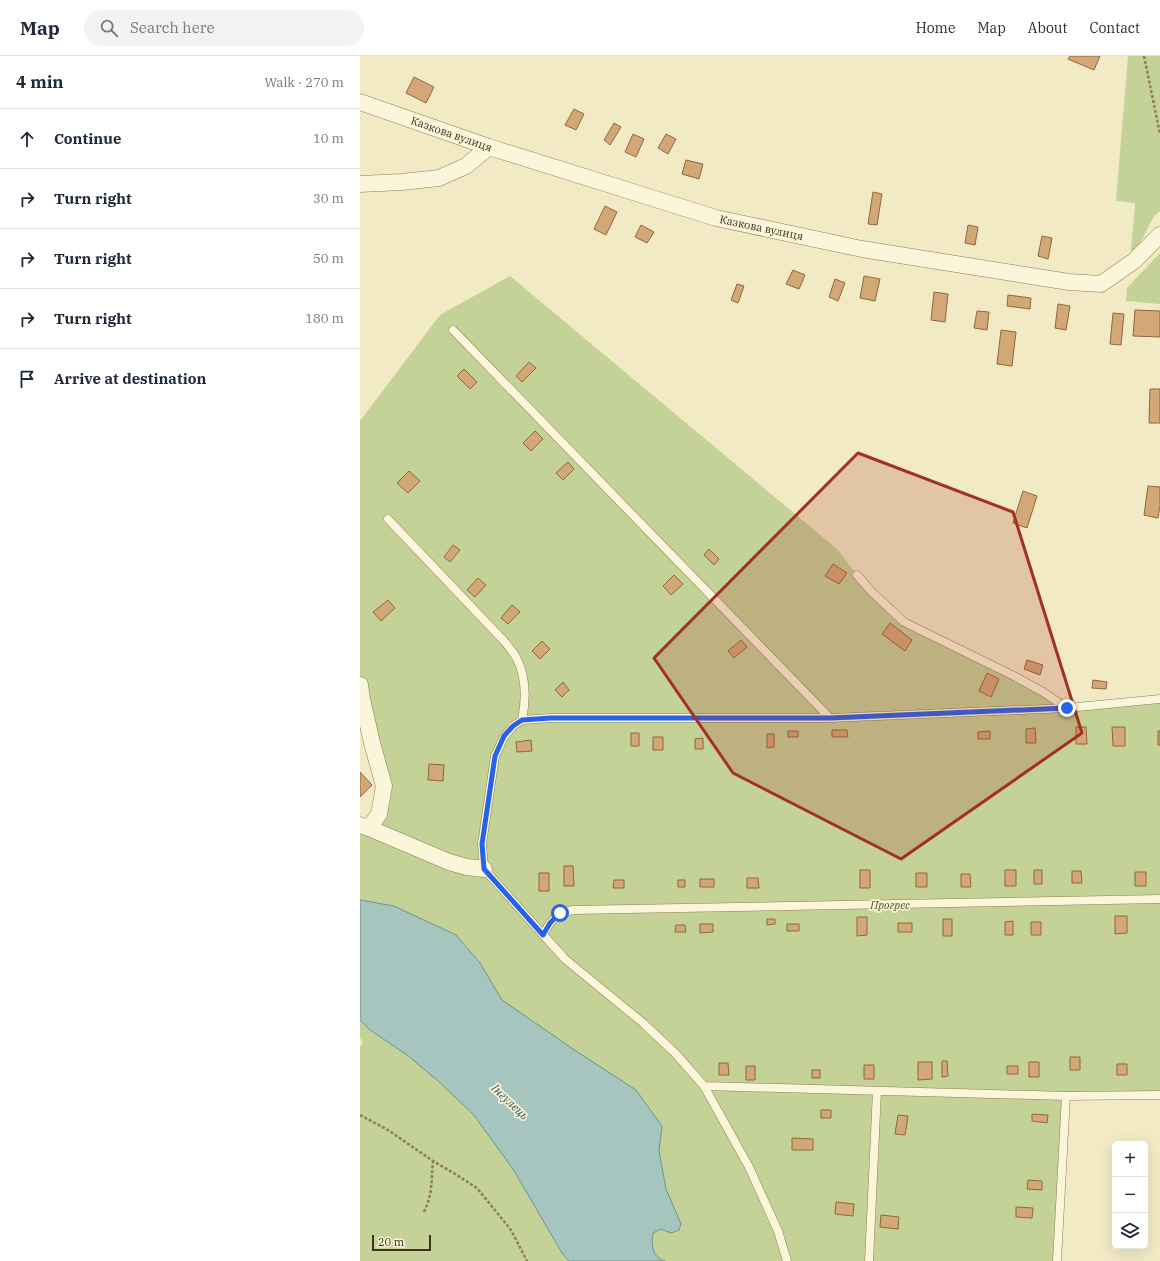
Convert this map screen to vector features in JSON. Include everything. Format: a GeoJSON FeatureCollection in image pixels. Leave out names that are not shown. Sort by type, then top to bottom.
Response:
{"type":"FeatureCollection","features":[{"type":"Feature","properties":{"kind":"street","name":"Казкова вулиця"},"geometry":{"type":"LineString","coordinates":[[360,102],[489,147],[716,218],[862,249],[1069,282],[1101,284],[1134,262],[1160,235]]}},
{"type":"Feature","properties":{"kind":"street"},"geometry":{"type":"LineString","coordinates":[[360,184],[439,178],[466,166],[489,147]]}},
{"type":"Feature","properties":{"kind":"street"},"geometry":{"type":"LineString","coordinates":[[360,685],[372,743],[384,786],[379,814],[365,826],[449,862],[467,868],[484,869]]}},
{"type":"Feature","properties":{"kind":"lane"},"geometry":{"type":"LineString","coordinates":[[453,330],[830,718]]}},
{"type":"Feature","properties":{"kind":"lane"},"geometry":{"type":"LineString","coordinates":[[388,519],[504,641],[517,658],[523,677],[524,709],[522,720]]}},
{"type":"Feature","properties":{"kind":"lane"},"geometry":{"type":"LineString","coordinates":[[856,575],[904,622],[1014,676],[1043,692],[1067,708]]}},
{"type":"Feature","properties":{"kind":"lane"},"geometry":{"type":"LineString","coordinates":[[787,1261],[778,1230],[749,1167],[704,1086],[671,1049],[643,1023],[565,959],[484,869],[482,844],[495,756],[504,736],[513,726],[522,720],[551,718],[830,718],[1067,708],[1160,699]]}},
{"type":"Feature","properties":{"kind":"lane"},"geometry":{"type":"LineString","coordinates":[[543,935],[550,923],[560,913],[573,910],[1160,899]]}},
{"type":"Feature","properties":{"kind":"lane"},"geometry":{"type":"LineString","coordinates":[[704,1086],[1066,1096],[1160,1095]]}},
{"type":"Feature","properties":{"kind":"lane"},"geometry":{"type":"LineString","coordinates":[[869,1261],[876,1091]]}},
{"type":"Feature","properties":{"kind":"lane"},"geometry":{"type":"LineString","coordinates":[[1057,1261],[1066,1096]]}},
{"type":"Feature","properties":{"kind":"path"},"geometry":{"type":"LineString","coordinates":[[1144,56],[1160,134]]}},
{"type":"Feature","properties":{"kind":"path"},"geometry":{"type":"LineString","coordinates":[[360,1115],[388,1130],[433,1161],[477,1188],[511,1230],[527,1261]]}},
{"type":"Feature","properties":{"kind":"path"},"geometry":{"type":"LineString","coordinates":[[424,1212],[431,1194],[433,1161]]}},
{"type":"Feature","properties":{"kind":"highlighted area"},"geometry":{"type":"Polygon","coordinates":[[[858,453],[1013,512],[1082,733],[901,859],[733,773],[654,658],[858,453]]]}},
{"type":"Feature","properties":{"kind":"green space"},"geometry":{"type":"Polygon","coordinates":[[[1128,56],[1160,56],[1160,211],[1154,216],[1130,263],[1135,203],[1116,201],[1128,56]]]}},
{"type":"Feature","properties":{"kind":"green space"},"geometry":{"type":"Polygon","coordinates":[[[1160,253],[1160,304],[1126,301],[1127,288],[1160,253]]]}},
{"type":"Feature","properties":{"kind":"green space","name":"Прогрес"},"geometry":{"type":"Polygon","coordinates":[[[510,276],[837,549],[857,575],[904,622],[1067,708],[1160,699],[1160,1095],[1066,1097],[1057,1261],[645,1261],[360,900],[360,825],[369,828],[384,786],[360,685],[360,421],[440,315],[510,276]]]}},
{"type":"Feature","properties":{"kind":"green space"},"geometry":{"type":"Polygon","coordinates":[[[360,1008],[469,1091],[486,1131],[513,1169],[562,1253],[569,1261],[360,1261],[360,1047],[363,1042],[360,1038],[360,1008]]]}},
{"type":"Feature","properties":{"kind":"water","name":"Інгулець"},"geometry":{"type":"Polygon","coordinates":[[[360,900],[394,906],[456,935],[480,963],[502,1000],[636,1090],[662,1126],[659,1151],[666,1189],[681,1224],[679,1230],[671,1233],[661,1229],[653,1233],[653,1250],[657,1257],[665,1261],[569,1261],[562,1253],[513,1169],[473,1114],[437,1080],[407,1055],[370,1030],[360,1020],[360,900]]]}},
{"type":"Feature","properties":{"kind":"building"},"geometry":{"type":"Polygon","coordinates":[[[1070,56],[1100,56],[1094,70],[1068,59],[1070,56]]]}},
{"type":"Feature","properties":{"kind":"building"},"geometry":{"type":"Polygon","coordinates":[[[414,77],[434,87],[426,103],[406,93],[414,77]]]}},
{"type":"Feature","properties":{"kind":"building"},"geometry":{"type":"Polygon","coordinates":[[[574,109],[584,114],[576,130],[565,125],[574,109]]]}},
{"type":"Feature","properties":{"kind":"building"},"geometry":{"type":"Polygon","coordinates":[[[614,123],[621,127],[610,145],[604,140],[614,123]]]}},
{"type":"Feature","properties":{"kind":"building"},"geometry":{"type":"Polygon","coordinates":[[[633,134],[644,139],[636,157],[625,152],[633,134]]]}},
{"type":"Feature","properties":{"kind":"building"},"geometry":{"type":"Polygon","coordinates":[[[666,134],[676,139],[668,154],[658,148],[666,134]]]}},
{"type":"Feature","properties":{"kind":"building"},"geometry":{"type":"Polygon","coordinates":[[[686,160],[703,164],[699,179],[682,174],[686,160]]]}},
{"type":"Feature","properties":{"kind":"building"},"geometry":{"type":"Polygon","coordinates":[[[873,192],[882,194],[877,225],[868,224],[873,192]]]}},
{"type":"Feature","properties":{"kind":"building"},"geometry":{"type":"Polygon","coordinates":[[[605,206],[617,212],[606,235],[594,229],[605,206]]]}},
{"type":"Feature","properties":{"kind":"building"},"geometry":{"type":"Polygon","coordinates":[[[641,225],[654,232],[647,243],[635,237],[641,225]]]}},
{"type":"Feature","properties":{"kind":"building"},"geometry":{"type":"Polygon","coordinates":[[[968,225],[978,227],[975,245],[965,243],[968,225]]]}},
{"type":"Feature","properties":{"kind":"building"},"geometry":{"type":"Polygon","coordinates":[[[1042,236],[1052,238],[1048,259],[1038,256],[1042,236]]]}},
{"type":"Feature","properties":{"kind":"building"},"geometry":{"type":"Polygon","coordinates":[[[793,270],[805,275],[799,289],[786,284],[793,270]]]}},
{"type":"Feature","properties":{"kind":"building"},"geometry":{"type":"Polygon","coordinates":[[[864,276],[880,279],[875,301],[860,298],[864,276]]]}},
{"type":"Feature","properties":{"kind":"building"},"geometry":{"type":"Polygon","coordinates":[[[835,279],[845,283],[838,301],[829,297],[835,279]]]}},
{"type":"Feature","properties":{"kind":"building"},"geometry":{"type":"Polygon","coordinates":[[[737,284],[744,286],[738,303],[731,300],[737,284]]]}},
{"type":"Feature","properties":{"kind":"building"},"geometry":{"type":"Polygon","coordinates":[[[934,292],[948,294],[945,322],[931,320],[934,292]]]}},
{"type":"Feature","properties":{"kind":"building"},"geometry":{"type":"Polygon","coordinates":[[[1008,295],[1031,298],[1030,309],[1007,306],[1008,295]]]}},
{"type":"Feature","properties":{"kind":"building"},"geometry":{"type":"Polygon","coordinates":[[[1058,304],[1070,306],[1066,330],[1055,328],[1058,304]]]}},
{"type":"Feature","properties":{"kind":"building"},"geometry":{"type":"Polygon","coordinates":[[[1135,310],[1160,311],[1160,337],[1133,336],[1135,310]]]}},
{"type":"Feature","properties":{"kind":"building"},"geometry":{"type":"Polygon","coordinates":[[[977,311],[989,312],[987,330],[974,328],[977,311]]]}},
{"type":"Feature","properties":{"kind":"building"},"geometry":{"type":"Polygon","coordinates":[[[1113,313],[1124,314],[1121,345],[1110,344],[1113,313]]]}},
{"type":"Feature","properties":{"kind":"building"},"geometry":{"type":"Polygon","coordinates":[[[1001,330],[1016,332],[1012,366],[997,364],[1001,330]]]}},
{"type":"Feature","properties":{"kind":"building"},"geometry":{"type":"Polygon","coordinates":[[[529,362],[536,368],[522,382],[516,376],[529,362]]]}},
{"type":"Feature","properties":{"kind":"building"},"geometry":{"type":"Polygon","coordinates":[[[464,369],[477,382],[470,389],[457,376],[464,369]]]}},
{"type":"Feature","properties":{"kind":"building"},"geometry":{"type":"Polygon","coordinates":[[[1150,389],[1160,389],[1160,423],[1149,423],[1150,389]]]}},
{"type":"Feature","properties":{"kind":"building"},"geometry":{"type":"Polygon","coordinates":[[[535,431],[543,439],[531,451],[523,443],[535,431]]]}},
{"type":"Feature","properties":{"kind":"building"},"geometry":{"type":"Polygon","coordinates":[[[568,462],[574,469],[563,480],[556,473],[568,462]]]}},
{"type":"Feature","properties":{"kind":"building"},"geometry":{"type":"Polygon","coordinates":[[[409,471],[420,481],[408,493],[397,483],[409,471]]]}},
{"type":"Feature","properties":{"kind":"building"},"geometry":{"type":"Polygon","coordinates":[[[1148,486],[1160,487],[1160,506],[1158,518],[1144,515],[1148,486]]]}},
{"type":"Feature","properties":{"kind":"building"},"geometry":{"type":"Polygon","coordinates":[[[1023,491],[1037,496],[1027,528],[1013,523],[1023,491]]]}},
{"type":"Feature","properties":{"kind":"building"},"geometry":{"type":"Polygon","coordinates":[[[453,545],[460,550],[450,562],[444,557],[453,545]]]}},
{"type":"Feature","properties":{"kind":"building"},"geometry":{"type":"Polygon","coordinates":[[[709,549],[719,559],[714,565],[704,555],[709,549]]]}},
{"type":"Feature","properties":{"kind":"building"},"geometry":{"type":"Polygon","coordinates":[[[833,564],[847,573],[839,584],[825,576],[833,564]]]}},
{"type":"Feature","properties":{"kind":"building"},"geometry":{"type":"Polygon","coordinates":[[[674,575],[683,584],[671,595],[663,586],[674,575]]]}},
{"type":"Feature","properties":{"kind":"building"},"geometry":{"type":"Polygon","coordinates":[[[478,578],[486,585],[475,597],[467,590],[478,578]]]}},
{"type":"Feature","properties":{"kind":"building"},"geometry":{"type":"Polygon","coordinates":[[[388,600],[395,608],[381,621],[373,612],[388,600]]]}},
{"type":"Feature","properties":{"kind":"building"},"geometry":{"type":"Polygon","coordinates":[[[512,605],[520,612],[508,624],[501,618],[512,605]]]}},
{"type":"Feature","properties":{"kind":"building"},"geometry":{"type":"Polygon","coordinates":[[[890,623],[912,640],[905,651],[882,634],[890,623]]]}},
{"type":"Feature","properties":{"kind":"building"},"geometry":{"type":"Polygon","coordinates":[[[741,640],[747,647],[734,658],[728,651],[741,640]]]}},
{"type":"Feature","properties":{"kind":"building"},"geometry":{"type":"Polygon","coordinates":[[[542,641],[550,649],[540,659],[532,651],[542,641]]]}},
{"type":"Feature","properties":{"kind":"building"},"geometry":{"type":"Polygon","coordinates":[[[1027,660],[1043,665],[1040,675],[1024,669],[1027,660]]]}},
{"type":"Feature","properties":{"kind":"building"},"geometry":{"type":"Polygon","coordinates":[[[987,673],[999,679],[991,697],[979,691],[987,673]]]}},
{"type":"Feature","properties":{"kind":"building"},"geometry":{"type":"Polygon","coordinates":[[[1093,680],[1107,682],[1106,689],[1092,688],[1093,680]]]}},
{"type":"Feature","properties":{"kind":"building"},"geometry":{"type":"Polygon","coordinates":[[[563,682],[569,690],[562,697],[555,690],[563,682]]]}},
{"type":"Feature","properties":{"kind":"building"},"geometry":{"type":"Polygon","coordinates":[[[1076,727],[1086,727],[1087,744],[1076,744],[1076,727]]]}},
{"type":"Feature","properties":{"kind":"building"},"geometry":{"type":"Polygon","coordinates":[[[1112,727],[1125,727],[1125,746],[1113,746],[1112,727]]]}},
{"type":"Feature","properties":{"kind":"building"},"geometry":{"type":"Polygon","coordinates":[[[1035,728],[1036,743],[1026,743],[1026,729],[1035,728]]]}},
{"type":"Feature","properties":{"kind":"building"},"geometry":{"type":"Polygon","coordinates":[[[832,730],[847,730],[848,737],[832,737],[832,730]]]}},
{"type":"Feature","properties":{"kind":"building"},"geometry":{"type":"Polygon","coordinates":[[[788,731],[798,731],[798,737],[788,737],[788,731]]]}},
{"type":"Feature","properties":{"kind":"building"},"geometry":{"type":"Polygon","coordinates":[[[990,731],[990,739],[978,739],[978,732],[990,731]]]}},
{"type":"Feature","properties":{"kind":"building"},"geometry":{"type":"Polygon","coordinates":[[[1158,731],[1160,731],[1160,745],[1158,745],[1158,731]]]}},
{"type":"Feature","properties":{"kind":"building"},"geometry":{"type":"Polygon","coordinates":[[[631,733],[639,733],[639,746],[631,746],[631,733]]]}},
{"type":"Feature","properties":{"kind":"building"},"geometry":{"type":"Polygon","coordinates":[[[767,734],[774,734],[774,747],[767,748],[767,734]]]}},
{"type":"Feature","properties":{"kind":"building"},"geometry":{"type":"Polygon","coordinates":[[[653,737],[663,737],[663,750],[653,750],[653,737]]]}},
{"type":"Feature","properties":{"kind":"building"},"geometry":{"type":"Polygon","coordinates":[[[703,738],[703,749],[695,749],[695,739],[703,738]]]}},
{"type":"Feature","properties":{"kind":"building"},"geometry":{"type":"Polygon","coordinates":[[[531,740],[532,751],[517,752],[516,742],[531,740]]]}},
{"type":"Feature","properties":{"kind":"building"},"geometry":{"type":"Polygon","coordinates":[[[429,764],[444,765],[443,781],[428,780],[429,764]]]}},
{"type":"Feature","properties":{"kind":"building"},"geometry":{"type":"Polygon","coordinates":[[[360,772],[372,785],[360,797],[360,772]]]}},
{"type":"Feature","properties":{"kind":"building"},"geometry":{"type":"Polygon","coordinates":[[[564,866],[573,866],[574,886],[564,886],[564,866]]]}},
{"type":"Feature","properties":{"kind":"building"},"geometry":{"type":"Polygon","coordinates":[[[860,870],[870,870],[870,888],[860,888],[860,870]]]}},
{"type":"Feature","properties":{"kind":"building"},"geometry":{"type":"Polygon","coordinates":[[[1005,870],[1016,870],[1016,886],[1005,886],[1005,870]]]}},
{"type":"Feature","properties":{"kind":"building"},"geometry":{"type":"Polygon","coordinates":[[[1034,870],[1042,870],[1042,884],[1034,884],[1034,870]]]}},
{"type":"Feature","properties":{"kind":"building"},"geometry":{"type":"Polygon","coordinates":[[[1072,871],[1081,871],[1082,883],[1072,883],[1072,871]]]}},
{"type":"Feature","properties":{"kind":"building"},"geometry":{"type":"Polygon","coordinates":[[[1135,872],[1146,872],[1146,886],[1135,886],[1135,872]]]}},
{"type":"Feature","properties":{"kind":"building"},"geometry":{"type":"Polygon","coordinates":[[[539,873],[549,873],[549,891],[539,891],[539,873]]]}},
{"type":"Feature","properties":{"kind":"building"},"geometry":{"type":"Polygon","coordinates":[[[916,873],[927,873],[927,887],[916,887],[916,873]]]}},
{"type":"Feature","properties":{"kind":"building"},"geometry":{"type":"Polygon","coordinates":[[[961,874],[970,874],[971,887],[961,887],[961,874]]]}},
{"type":"Feature","properties":{"kind":"building"},"geometry":{"type":"Polygon","coordinates":[[[747,878],[758,878],[759,888],[747,888],[747,878]]]}},
{"type":"Feature","properties":{"kind":"building"},"geometry":{"type":"Polygon","coordinates":[[[700,879],[714,879],[714,887],[700,887],[700,879]]]}},
{"type":"Feature","properties":{"kind":"building"},"geometry":{"type":"Polygon","coordinates":[[[614,880],[624,880],[624,888],[613,888],[614,880]]]}},
{"type":"Feature","properties":{"kind":"building"},"geometry":{"type":"Polygon","coordinates":[[[678,880],[685,880],[685,887],[678,887],[678,880]]]}},
{"type":"Feature","properties":{"kind":"building"},"geometry":{"type":"Polygon","coordinates":[[[1115,916],[1127,916],[1127,933],[1115,934],[1115,916]]]}},
{"type":"Feature","properties":{"kind":"building"},"geometry":{"type":"Polygon","coordinates":[[[857,917],[867,917],[867,935],[857,936],[857,917]]]}},
{"type":"Feature","properties":{"kind":"building"},"geometry":{"type":"Polygon","coordinates":[[[767,919],[775,919],[775,924],[767,925],[767,919]]]}},
{"type":"Feature","properties":{"kind":"building"},"geometry":{"type":"Polygon","coordinates":[[[943,919],[952,919],[952,936],[943,936],[943,919]]]}},
{"type":"Feature","properties":{"kind":"building"},"geometry":{"type":"Polygon","coordinates":[[[1013,921],[1013,935],[1005,935],[1005,922],[1013,921]]]}},
{"type":"Feature","properties":{"kind":"building"},"geometry":{"type":"Polygon","coordinates":[[[1031,922],[1041,922],[1041,935],[1031,935],[1031,922]]]}},
{"type":"Feature","properties":{"kind":"building"},"geometry":{"type":"Polygon","coordinates":[[[898,923],[912,923],[912,932],[898,932],[898,923]]]}},
{"type":"Feature","properties":{"kind":"building"},"geometry":{"type":"Polygon","coordinates":[[[700,924],[713,924],[713,932],[700,933],[700,924]]]}},
{"type":"Feature","properties":{"kind":"building"},"geometry":{"type":"Polygon","coordinates":[[[787,924],[799,924],[799,931],[787,931],[787,924]]]}},
{"type":"Feature","properties":{"kind":"building"},"geometry":{"type":"Polygon","coordinates":[[[676,925],[685,925],[686,932],[675,932],[676,925]]]}},
{"type":"Feature","properties":{"kind":"building"},"geometry":{"type":"Polygon","coordinates":[[[1070,1057],[1080,1057],[1080,1070],[1070,1070],[1070,1057]]]}},
{"type":"Feature","properties":{"kind":"building"},"geometry":{"type":"Polygon","coordinates":[[[942,1061],[947,1061],[948,1076],[942,1077],[942,1061]]]}},
{"type":"Feature","properties":{"kind":"building"},"geometry":{"type":"Polygon","coordinates":[[[918,1062],[932,1062],[932,1079],[918,1080],[918,1062]]]}},
{"type":"Feature","properties":{"kind":"building"},"geometry":{"type":"Polygon","coordinates":[[[1029,1062],[1039,1062],[1039,1077],[1029,1077],[1029,1062]]]}},
{"type":"Feature","properties":{"kind":"building"},"geometry":{"type":"Polygon","coordinates":[[[719,1063],[728,1063],[729,1075],[719,1075],[719,1063]]]}},
{"type":"Feature","properties":{"kind":"building"},"geometry":{"type":"Polygon","coordinates":[[[1117,1064],[1127,1064],[1127,1075],[1117,1075],[1117,1064]]]}},
{"type":"Feature","properties":{"kind":"building"},"geometry":{"type":"Polygon","coordinates":[[[864,1065],[874,1065],[874,1079],[864,1079],[864,1065]]]}},
{"type":"Feature","properties":{"kind":"building"},"geometry":{"type":"Polygon","coordinates":[[[746,1066],[755,1066],[755,1080],[746,1080],[746,1066]]]}},
{"type":"Feature","properties":{"kind":"building"},"geometry":{"type":"Polygon","coordinates":[[[1007,1066],[1018,1066],[1018,1074],[1007,1074],[1007,1066]]]}},
{"type":"Feature","properties":{"kind":"building"},"geometry":{"type":"Polygon","coordinates":[[[812,1070],[820,1070],[820,1078],[812,1078],[812,1070]]]}},
{"type":"Feature","properties":{"kind":"building"},"geometry":{"type":"Polygon","coordinates":[[[821,1110],[831,1110],[831,1118],[821,1118],[821,1110]]]}},
{"type":"Feature","properties":{"kind":"building"},"geometry":{"type":"Polygon","coordinates":[[[1032,1114],[1048,1115],[1047,1123],[1032,1121],[1032,1114]]]}},
{"type":"Feature","properties":{"kind":"building"},"geometry":{"type":"Polygon","coordinates":[[[898,1115],[908,1116],[905,1135],[895,1134],[898,1115]]]}},
{"type":"Feature","properties":{"kind":"building"},"geometry":{"type":"Polygon","coordinates":[[[792,1138],[813,1139],[813,1150],[792,1150],[792,1138]]]}},
{"type":"Feature","properties":{"kind":"building"},"geometry":{"type":"Polygon","coordinates":[[[1028,1180],[1042,1181],[1042,1190],[1027,1189],[1028,1180]]]}},
{"type":"Feature","properties":{"kind":"building"},"geometry":{"type":"Polygon","coordinates":[[[836,1202],[854,1204],[853,1216],[835,1214],[836,1202]]]}},
{"type":"Feature","properties":{"kind":"building"},"geometry":{"type":"Polygon","coordinates":[[[1016,1207],[1033,1208],[1032,1218],[1016,1217],[1016,1207]]]}},
{"type":"Feature","properties":{"kind":"building"},"geometry":{"type":"Polygon","coordinates":[[[881,1215],[899,1217],[898,1229],[880,1227],[881,1215]]]}},
{"type":"Feature","properties":{"kind":"route"},"geometry":{"type":"LineString","coordinates":[[560,913],[550,923],[543,935],[484,869],[482,844],[495,756],[504,736],[513,726],[522,720],[551,718],[830,718],[1067,708]]}}]}
